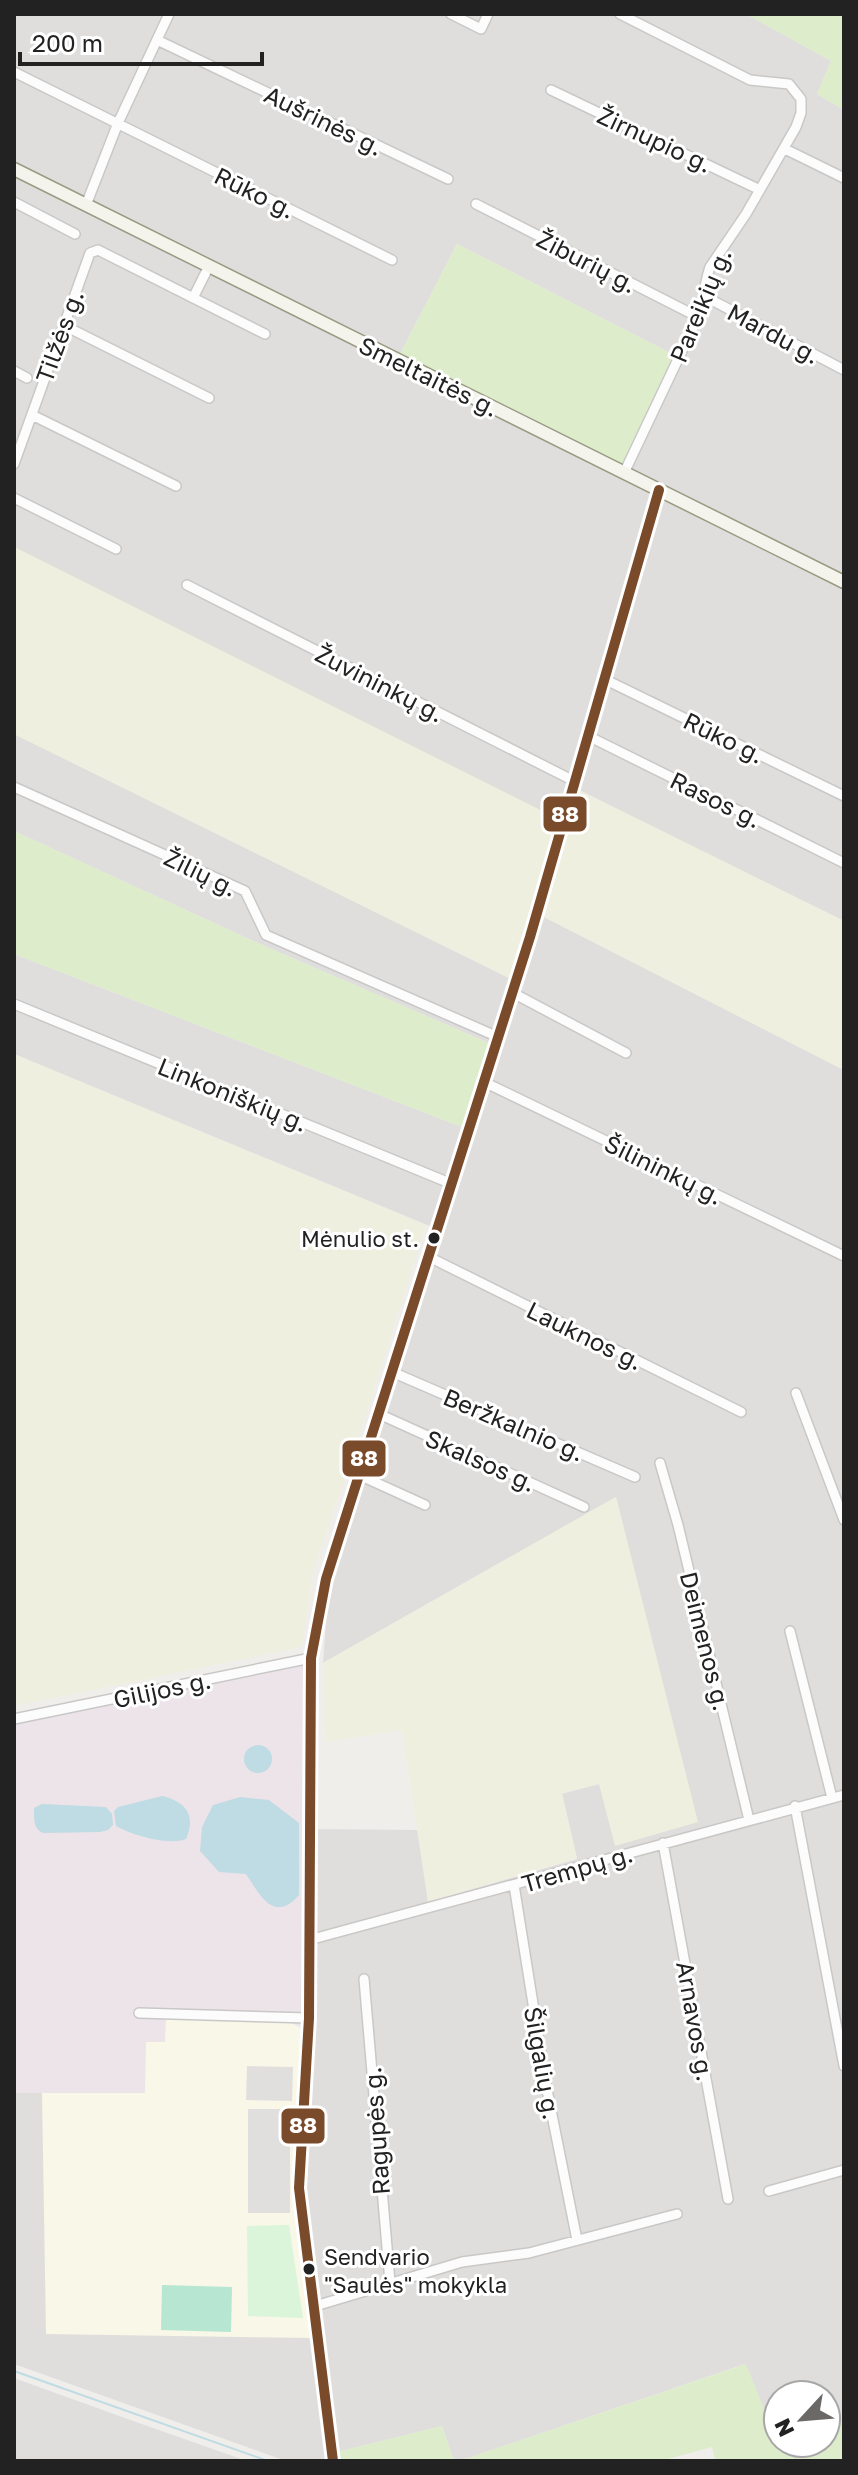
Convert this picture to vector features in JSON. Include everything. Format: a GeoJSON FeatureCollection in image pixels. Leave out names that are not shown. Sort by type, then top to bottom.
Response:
{"type":"FeatureCollection","features":[{"type":"Feature","properties":{"kind":"main road","name":"Smeltaitės g."},"geometry":{"type":"LineString","coordinates":[[14,169],[844,582]]}},
{"type":"Feature","properties":{"kind":"street"},"geometry":{"type":"LineString","coordinates":[[86,205],[118,123],[169,14]]}},
{"type":"Feature","properties":{"kind":"street"},"geometry":{"type":"LineString","coordinates":[[451,14],[481,29],[488,14]]}},
{"type":"Feature","properties":{"kind":"street","name":"Pareikių g."},"geometry":{"type":"LineString","coordinates":[[620,14],[750,80],[789,84],[801,99],[801,113],[785,149],[710,267],[698,317],[624,473]]}},
{"type":"Feature","properties":{"kind":"street","name":"Aušrinės g."},"geometry":{"type":"LineString","coordinates":[[157,40],[448,179]]}},
{"type":"Feature","properties":{"kind":"street","name":"Rūko g."},"geometry":{"type":"LineString","coordinates":[[14,72],[392,260]]}},
{"type":"Feature","properties":{"kind":"street","name":"Žirnupio g."},"geometry":{"type":"LineString","coordinates":[[551,90],[758,189]]}},
{"type":"Feature","properties":{"kind":"street"},"geometry":{"type":"LineString","coordinates":[[785,149],[844,178]]}},
{"type":"Feature","properties":{"kind":"street"},"geometry":{"type":"LineString","coordinates":[[14,202],[75,234]]}},
{"type":"Feature","properties":{"kind":"street","name":"Žiburių g."},"geometry":{"type":"LineString","coordinates":[[476,204],[698,317]]}},
{"type":"Feature","properties":{"kind":"street","name":"Tilžės g."},"geometry":{"type":"LineString","coordinates":[[14,464],[90,253],[98,250],[193,298]]}},
{"type":"Feature","properties":{"kind":"street"},"geometry":{"type":"LineString","coordinates":[[209,266],[193,298],[265,334]]}},
{"type":"Feature","properties":{"kind":"street","name":"Mardu g."},"geometry":{"type":"LineString","coordinates":[[704,296],[844,370]]}},
{"type":"Feature","properties":{"kind":"street"},"geometry":{"type":"LineString","coordinates":[[63,325],[209,398]]}},
{"type":"Feature","properties":{"kind":"street"},"geometry":{"type":"LineString","coordinates":[[14,371],[27,378]]}},
{"type":"Feature","properties":{"kind":"street"},"geometry":{"type":"LineString","coordinates":[[32,415],[176,486]]}},
{"type":"Feature","properties":{"kind":"street"},"geometry":{"type":"LineString","coordinates":[[333,2461],[299,2188],[309,2018],[311,1658],[326,1579],[513,993],[659,490]]}},
{"type":"Feature","properties":{"kind":"street"},"geometry":{"type":"LineString","coordinates":[[14,498],[116,549]]}},
{"type":"Feature","properties":{"kind":"street","name":"Žuvininkų g."},"geometry":{"type":"LineString","coordinates":[[187,585],[574,781]]}},
{"type":"Feature","properties":{"kind":"street","name":"Rūko g."},"geometry":{"type":"LineString","coordinates":[[604,679],[844,796]]}},
{"type":"Feature","properties":{"kind":"street","name":"Rasos g."},"geometry":{"type":"LineString","coordinates":[[588,736],[844,863]]}},
{"type":"Feature","properties":{"kind":"street","name":"Žilių g."},"geometry":{"type":"LineString","coordinates":[[14,787],[245,891],[266,935],[498,1037]]}},
{"type":"Feature","properties":{"kind":"street"},"geometry":{"type":"LineString","coordinates":[[513,993],[626,1053]]}},
{"type":"Feature","properties":{"kind":"street","name":"Linkoniškių g."},"geometry":{"type":"LineString","coordinates":[[14,1004],[452,1184]]}},
{"type":"Feature","properties":{"kind":"street","name":"Šilininkų g."},"geometry":{"type":"LineString","coordinates":[[484,1082],[844,1256]]}},
{"type":"Feature","properties":{"kind":"street","name":"Lauknos g."},"geometry":{"type":"LineString","coordinates":[[429,1257],[741,1412]]}},
{"type":"Feature","properties":{"kind":"street","name":"Beržkalnio g."},"geometry":{"type":"LineString","coordinates":[[392,1372],[635,1477]]}},
{"type":"Feature","properties":{"kind":"street"},"geometry":{"type":"LineString","coordinates":[[796,1393],[844,1520]]}},
{"type":"Feature","properties":{"kind":"street","name":"Skalsos g."},"geometry":{"type":"LineString","coordinates":[[379,1414],[584,1507]]}},
{"type":"Feature","properties":{"kind":"street","name":"Deimenos g."},"geometry":{"type":"LineString","coordinates":[[660,1463],[678,1525],[749,1820]]}},
{"type":"Feature","properties":{"kind":"street"},"geometry":{"type":"LineString","coordinates":[[359,1475],[425,1505]]}},
{"type":"Feature","properties":{"kind":"street"},"geometry":{"type":"LineString","coordinates":[[790,1631],[832,1798]]}},
{"type":"Feature","properties":{"kind":"street","name":"Gilijos g."},"geometry":{"type":"LineString","coordinates":[[14,1719],[311,1658]]}},
{"type":"Feature","properties":{"kind":"street","name":"Trempų g."},"geometry":{"type":"LineString","coordinates":[[309,1940],[844,1795]]}},
{"type":"Feature","properties":{"kind":"street"},"geometry":{"type":"LineString","coordinates":[[795,1806],[844,2066]]}},
{"type":"Feature","properties":{"kind":"street","name":"Arnavos g."},"geometry":{"type":"LineString","coordinates":[[663,1843],[728,2199]]}},
{"type":"Feature","properties":{"kind":"street","name":"Šilgalių g."},"geometry":{"type":"LineString","coordinates":[[514,1885],[549,2099],[577,2240]]}},
{"type":"Feature","properties":{"kind":"street","name":"Ragupės g."},"geometry":{"type":"LineString","coordinates":[[364,1979],[390,2282]]}},
{"type":"Feature","properties":{"kind":"street"},"geometry":{"type":"LineString","coordinates":[[139,2013],[309,2018]]}},
{"type":"Feature","properties":{"kind":"street"},"geometry":{"type":"LineString","coordinates":[[769,2191],[844,2170]]}},
{"type":"Feature","properties":{"kind":"street"},"geometry":{"type":"LineString","coordinates":[[312,2307],[462,2262],[514,2256],[677,2214]]}},
{"type":"Feature","properties":{"kind":"shaded area"},"geometry":{"type":"Polygon","coordinates":[[[14,14],[746,14],[831,61],[817,94],[844,110],[844,576],[624,467],[676,356],[457,244],[399,356],[14,164],[14,14]]]}},
{"type":"Feature","properties":{"kind":"shaded area"},"geometry":{"type":"Polygon","coordinates":[[[14,175],[647,489],[651,500],[558,819],[14,547],[14,175]]]}},
{"type":"Feature","properties":{"kind":"shaded area"},"geometry":{"type":"Polygon","coordinates":[[[666,501],[844,590],[844,921],[579,790],[659,504],[666,501]]]}},
{"type":"Feature","properties":{"kind":"shaded area"},"geometry":{"type":"Polygon","coordinates":[[[14,734],[509,978],[491,1044],[260,944],[14,831],[14,734]]]}},
{"type":"Feature","properties":{"kind":"shaded area"},"geometry":{"type":"Polygon","coordinates":[[[544,917],[844,1070],[844,2413],[842,2379],[762,2379],[762,2405],[745,2364],[459,2461],[454,2461],[442,2426],[337,2452],[306,2208],[305,2157],[314,1996],[315,1829],[419,1830],[428,1902],[577,1859],[561,1794],[599,1784],[697,1822],[616,1497],[323,1663],[328,1594],[544,917]]]}},
{"type":"Feature","properties":{"kind":"shaded area"},"geometry":{"type":"Polygon","coordinates":[[[14,954],[462,1127],[432,1227],[14,1054],[14,954]]]}},
{"type":"Feature","properties":{"kind":"shaded area"},"geometry":{"type":"Polygon","coordinates":[[[302,1665],[307,1672],[303,2029],[290,2022],[166,2020],[165,2042],[146,2043],[146,2093],[14,2093],[14,1722],[302,1665]]]}},
{"type":"Feature","properties":{"kind":"shaded area"},"geometry":{"type":"Polygon","coordinates":[[[166,2019],[290,2022],[303,2029],[295,2196],[312,2338],[46,2334],[42,2093],[145,2093],[146,2042],[165,2042],[166,2019]]]}},
{"type":"Feature","properties":{"kind":"shaded area"},"geometry":{"type":"Polygon","coordinates":[[[303,2029],[295,2196],[328,2461],[286,2461],[14,2364],[14,2093],[145,2093],[146,2042],[303,2029]]]}},
{"type":"Feature","properties":{"kind":"shaded area"},"geometry":{"type":"Polygon","coordinates":[[[247,2066],[293,2067],[292,2101],[246,2100],[247,2066]]]}},
{"type":"Feature","properties":{"kind":"shaded area"},"geometry":{"type":"Polygon","coordinates":[[[248,2109],[290,2109],[290,2213],[248,2213],[248,2109]]]}},
{"type":"Feature","properties":{"kind":"shaded area"},"geometry":{"type":"Polygon","coordinates":[[[14,2378],[136,2422],[247,2461],[14,2461],[14,2378]]]}},
{"type":"Feature","properties":{"kind":"green space"},"geometry":{"type":"Polygon","coordinates":[[[746,14],[844,14],[844,110],[817,94],[831,61],[746,14]]]}},
{"type":"Feature","properties":{"kind":"green space"},"geometry":{"type":"Polygon","coordinates":[[[457,244],[676,356],[624,467],[399,356],[457,244]]]}},
{"type":"Feature","properties":{"kind":"green space"},"geometry":{"type":"Polygon","coordinates":[[[14,547],[558,819],[509,978],[14,734],[14,547]]]}},
{"type":"Feature","properties":{"kind":"green space"},"geometry":{"type":"Polygon","coordinates":[[[579,790],[844,921],[844,1070],[544,917],[579,790]]]}},
{"type":"Feature","properties":{"kind":"green space"},"geometry":{"type":"Polygon","coordinates":[[[14,831],[260,944],[491,1044],[462,1127],[14,954],[14,831]]]}},
{"type":"Feature","properties":{"kind":"green space"},"geometry":{"type":"Polygon","coordinates":[[[14,1054],[426,1225],[313,1571],[302,1647],[14,1706],[14,1054]]]}},
{"type":"Feature","properties":{"kind":"green space"},"geometry":{"type":"Polygon","coordinates":[[[616,1497],[698,1822],[615,1846],[599,1784],[562,1793],[577,1858],[428,1902],[402,1730],[326,1742],[323,1663],[616,1497]]]}},
{"type":"Feature","properties":{"kind":"green space"},"geometry":{"type":"Polygon","coordinates":[[[289,2225],[303,2318],[248,2316],[247,2226],[289,2225]]]}},
{"type":"Feature","properties":{"kind":"green space"},"geometry":{"type":"Polygon","coordinates":[[[162,2285],[232,2287],[231,2332],[161,2330],[162,2285]]]}},
{"type":"Feature","properties":{"kind":"green space"},"geometry":{"type":"Polygon","coordinates":[[[746,2364],[762,2404],[762,2459],[842,2459],[844,2413],[844,2461],[715,2461],[712,2447],[661,2461],[459,2461],[746,2364]]]}},
{"type":"Feature","properties":{"kind":"green space"},"geometry":{"type":"Polygon","coordinates":[[[442,2426],[454,2461],[339,2461],[337,2452],[442,2426]]]}},
{"type":"Feature","properties":{"kind":"water"},"geometry":{"type":"Polygon","coordinates":[[[258,1745],[268,1749],[272,1759],[268,1769],[258,1773],[248,1769],[244,1759],[248,1749],[258,1745]]]}},
{"type":"Feature","properties":{"kind":"water"},"geometry":{"type":"Polygon","coordinates":[[[162,1796],[178,1802],[187,1811],[190,1823],[186,1839],[170,1841],[150,1838],[116,1826],[114,1811],[118,1807],[162,1796]]]}},
{"type":"Feature","properties":{"kind":"water"},"geometry":{"type":"Polygon","coordinates":[[[240,1797],[269,1800],[299,1823],[299,1895],[282,1907],[268,1903],[246,1874],[219,1872],[200,1851],[202,1827],[213,1805],[240,1797]]]}},
{"type":"Feature","properties":{"kind":"water"},"geometry":{"type":"Polygon","coordinates":[[[42,1804],[106,1807],[112,1814],[113,1825],[100,1832],[43,1833],[36,1826],[34,1816],[34,1808],[42,1804]]]}},
{"type":"Feature","properties":{"kind":"waterway"},"geometry":{"type":"LineString","coordinates":[[14,2371],[268,2461]]}},
{"type":"Feature","properties":{"kind":"transit line","name":"88"},"geometry":{"type":"LineString","coordinates":[[333,2461],[299,2188],[309,2018],[311,1658],[326,1579],[530,937],[659,490]]}},
{"type":"Feature","properties":{"kind":"place","name":"Mėnulio st."},"geometry":{"type":"Point","coordinates":[434,1238]}},
{"type":"Feature","properties":{"kind":"place","name":"Sendvario \"Saulės\" mokykla"},"geometry":{"type":"Point","coordinates":[309,2269]}}]}
